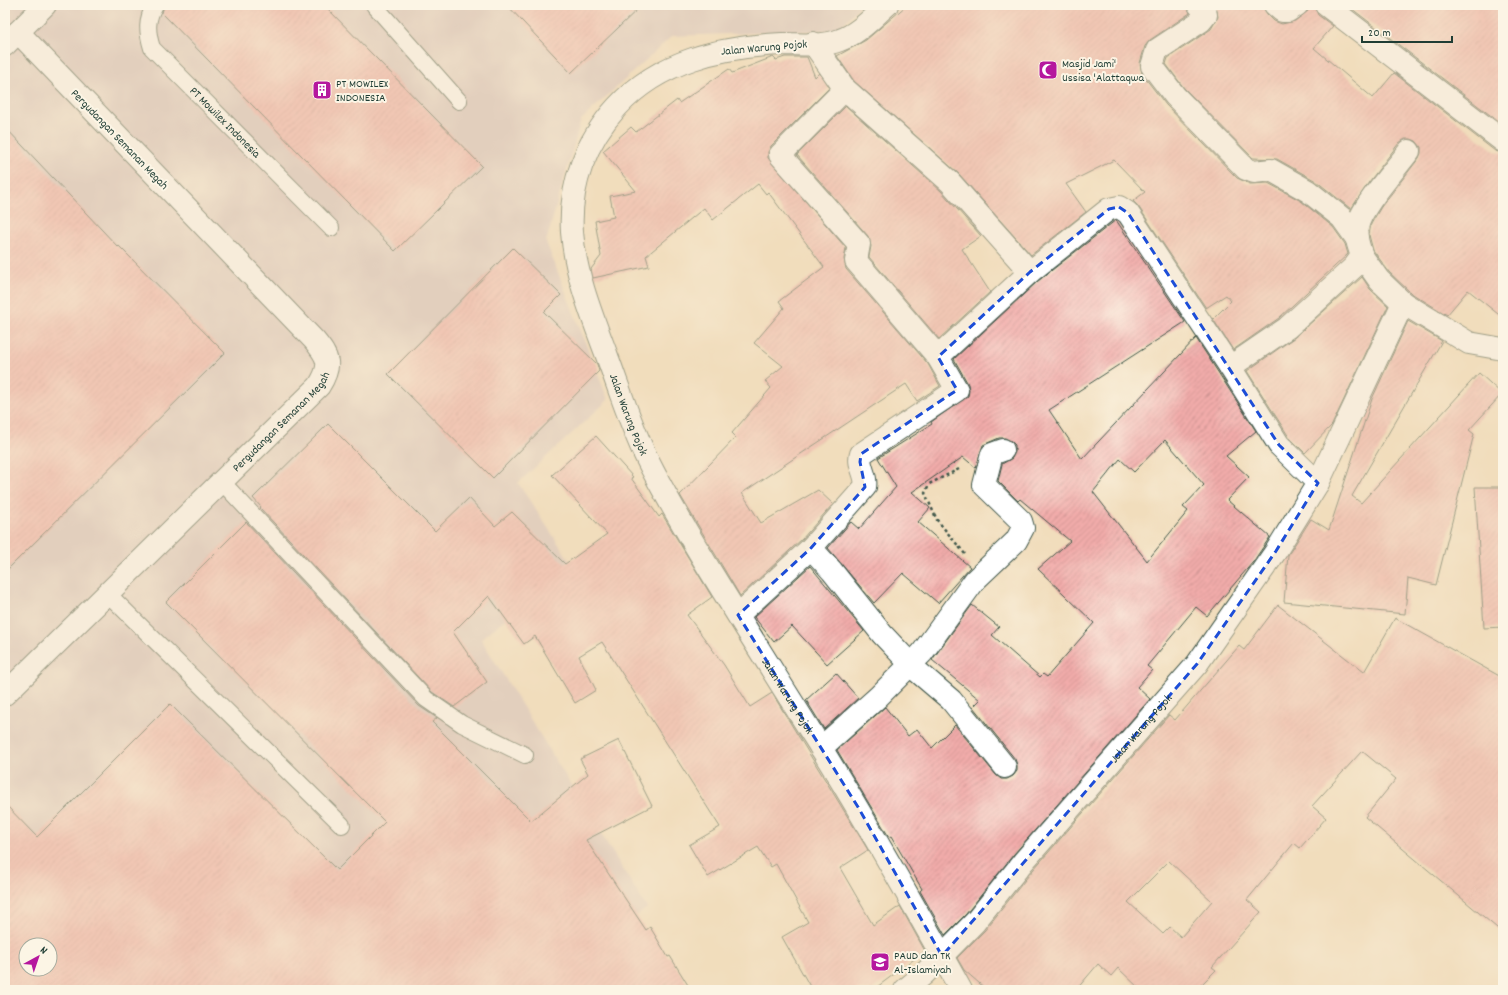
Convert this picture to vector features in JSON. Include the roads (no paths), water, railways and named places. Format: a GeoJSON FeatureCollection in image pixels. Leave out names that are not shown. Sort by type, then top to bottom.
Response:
{"type":"FeatureCollection","features":[{"type":"Feature","properties":{"kind":"street","name":"Pergudangan Semanan Megah"},"geometry":{"type":"LineString","coordinates":[[5,694],[319,386],[325,376],[328,364],[324,352],[11,39],[45,5]]}},
{"type":"Feature","properties":{"kind":"street","name":"Jalan Warung Pojok"},"geometry":{"type":"LineString","coordinates":[[886,5],[860,28],[844,39],[830,43],[746,46],[713,52],[678,64],[646,82],[615,109],[591,142],[580,168],[573,203],[572,234],[580,277],[594,321],[627,411],[646,457],[670,504],[858,807],[961,990]]}},
{"type":"Feature","properties":{"kind":"street"},"geometry":{"type":"LineString","coordinates":[[1199,5],[1205,11],[1206,15],[1201,21],[1157,50],[1152,66],[1175,96],[1246,169],[1254,172],[1271,170],[1308,191],[1342,218],[1380,280],[1403,303],[1469,343],[1503,349]]}},
{"type":"Feature","properties":{"kind":"street"},"geometry":{"type":"LineString","coordinates":[[1275,5],[1282,11],[1288,11],[1297,5]]}},
{"type":"Feature","properties":{"kind":"street"},"geometry":{"type":"LineString","coordinates":[[1326,5],[1503,141]]}},
{"type":"Feature","properties":{"kind":"street"},"geometry":{"type":"LineString","coordinates":[[813,43],[845,89],[950,182],[1030,272]]}},
{"type":"Feature","properties":{"kind":"street"},"geometry":{"type":"LineString","coordinates":[[738,615],[811,548],[865,487],[865,477],[860,462],[861,454],[957,390],[938,357],[856,261],[859,244],[780,155],[845,89]]}},
{"type":"Feature","properties":{"kind":"street"},"geometry":{"type":"LineString","coordinates":[[1230,367],[1287,328],[1354,267],[1360,247],[1356,230],[1360,216],[1409,151]]}},
{"type":"Feature","properties":{"kind":"street"},"geometry":{"type":"LineString","coordinates":[[938,357],[1030,272],[1109,209],[1119,207],[1128,213],[1230,367],[1279,445],[1318,483]]}},
{"type":"Feature","properties":{"kind":"street","name":"Jalan Warung Pojok"},"geometry":{"type":"LineString","coordinates":[[942,956],[975,922],[1023,862],[1197,664],[1276,551],[1318,483],[1403,303]]}},
{"type":"Feature","properties":{"kind":"street"},"geometry":{"type":"LineString","coordinates":[[821,748],[878,697],[922,653],[975,580],[1016,541],[1023,528],[1022,521],[984,486],[997,452]]}},
{"type":"Feature","properties":{"kind":"street"},"geometry":{"type":"LineString","coordinates":[[811,548],[832,570],[882,634],[911,664],[951,700],[1005,767]]}},
{"type":"Feature","properties":{"kind":"street"},"geometry":{"type":"LineString","coordinates":[[905,990],[942,956]]}},
{"type":"Feature","properties":{"kind":"lane","name":"PT Mowilex Indonesia"},"geometry":{"type":"LineString","coordinates":[[155,5],[150,13],[147,32],[152,48],[331,228]]}},
{"type":"Feature","properties":{"kind":"lane"},"geometry":{"type":"LineString","coordinates":[[374,5],[459,101]]}},
{"type":"Feature","properties":{"kind":"lane"},"geometry":{"type":"LineString","coordinates":[[221,481],[426,699],[462,724],[525,755]]}},
{"type":"Feature","properties":{"kind":"lane"},"geometry":{"type":"LineString","coordinates":[[107,593],[342,825]]}},
{"type":"Feature","properties":{"kind":"place","name":"Masjid Jami' Ussisa 'Alattaqwa"},"geometry":{"type":"Point","coordinates":[1048,70]}},
{"type":"Feature","properties":{"kind":"place","name":"PT MOWILEX INDONESIA"},"geometry":{"type":"Point","coordinates":[322,90]}},
{"type":"Feature","properties":{"kind":"place","name":"PAUD dan TK Al-Islamiyah"},"geometry":{"type":"Point","coordinates":[880,962]}}]}
